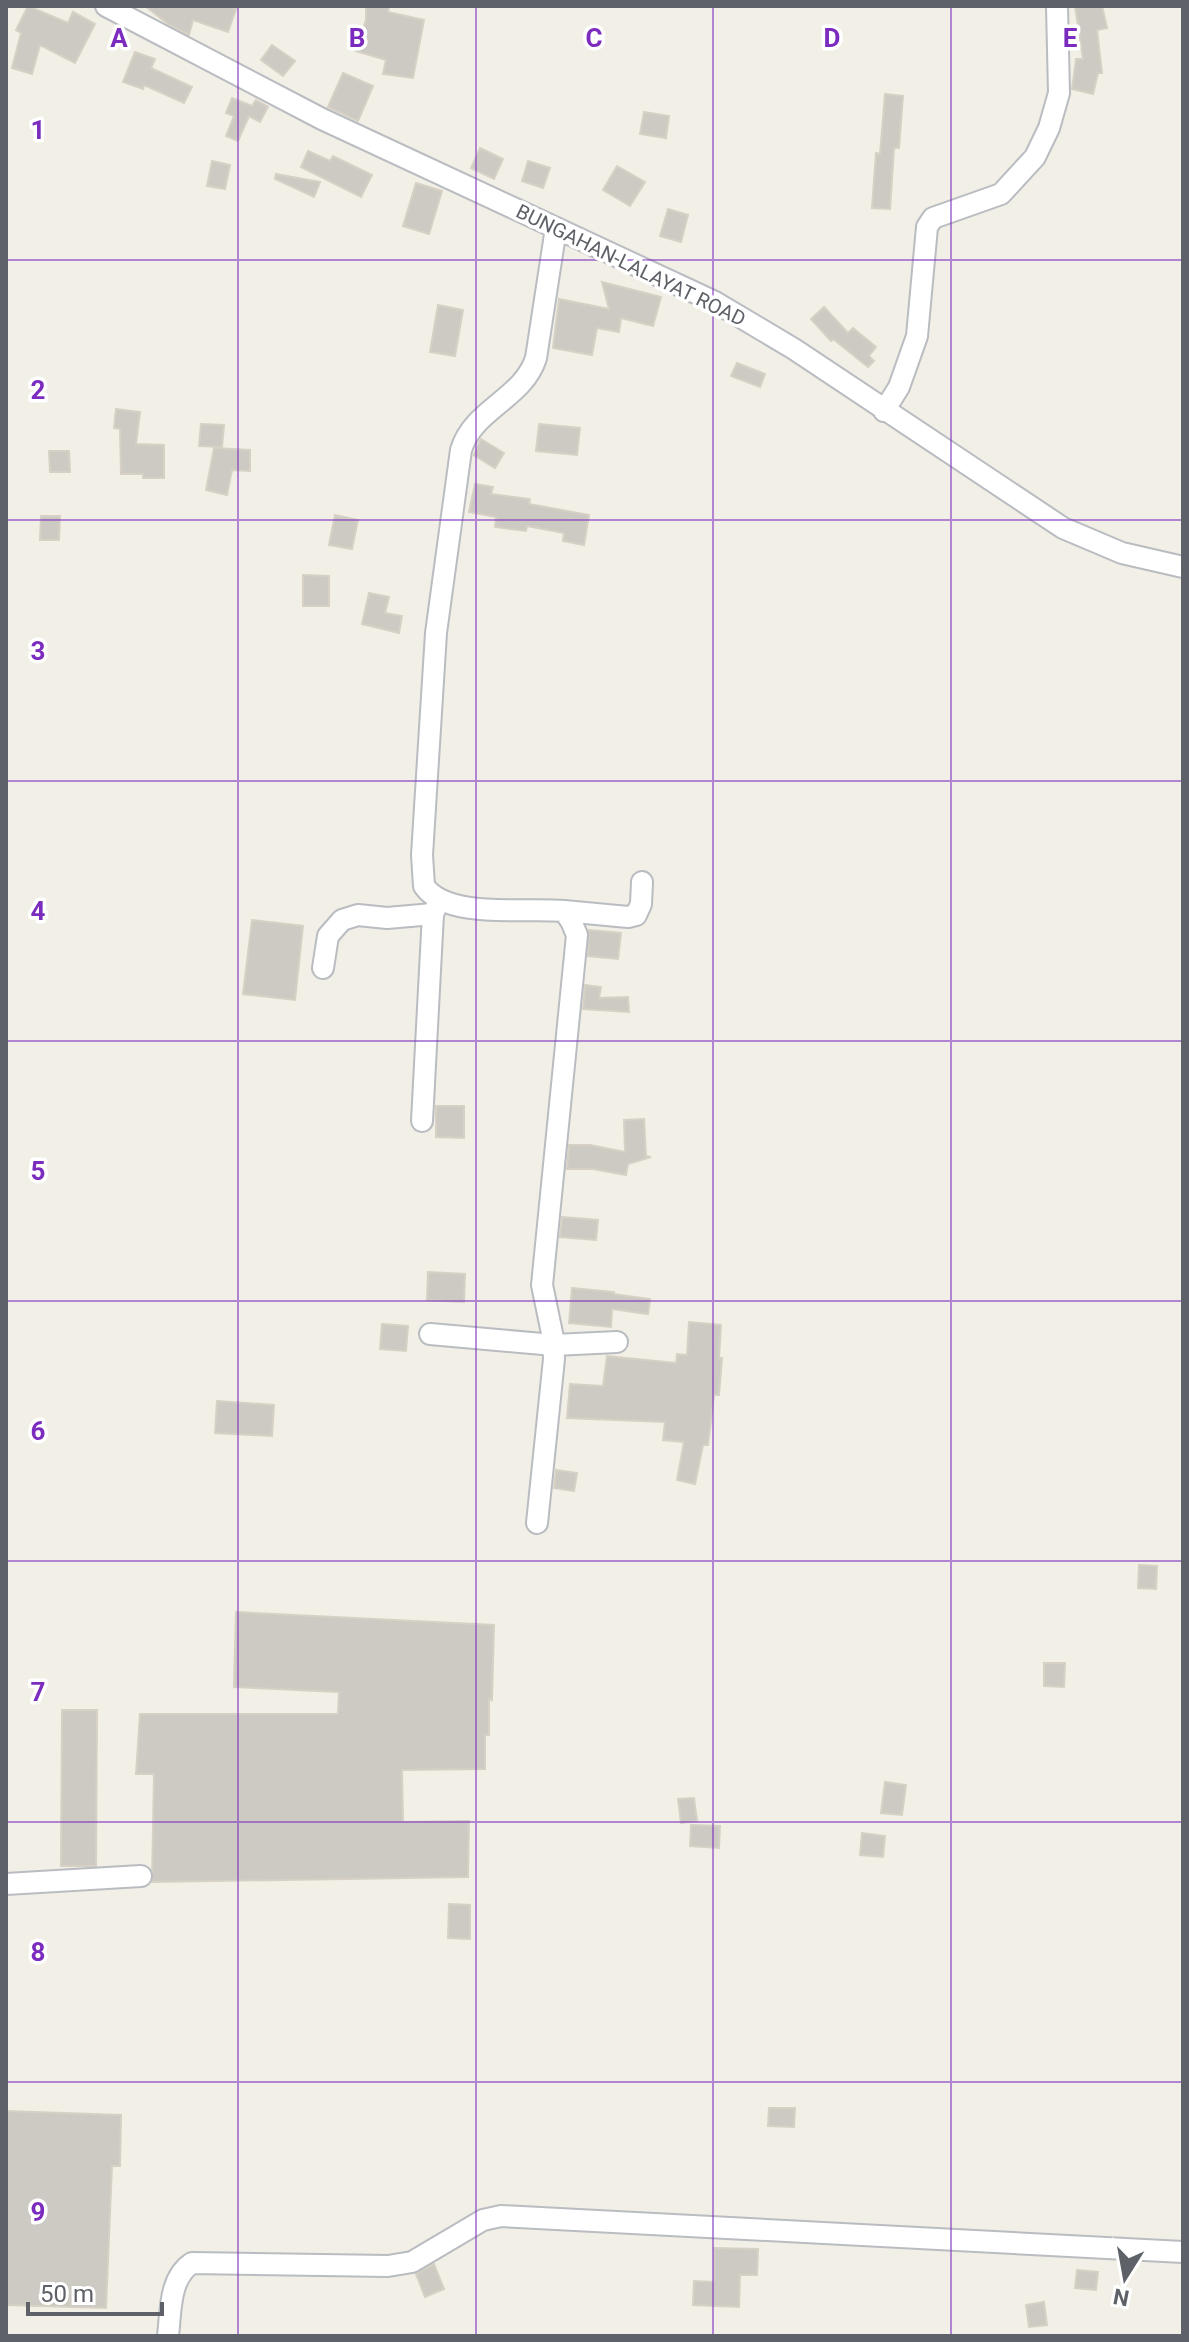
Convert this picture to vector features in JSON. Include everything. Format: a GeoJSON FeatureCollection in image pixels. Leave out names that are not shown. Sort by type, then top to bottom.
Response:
{"type":"FeatureCollection","features":[{"type":"Feature","properties":{"kind":"street","name":"BUNGAHAN-LALAYAT ROAD"},"geometry":{"type":"LineString","coordinates":[[106,6],[322,119],[715,302],[794,349],[1063,528],[1122,553],[1183,567]]}},
{"type":"Feature","properties":{"kind":"street"},"geometry":{"type":"LineString","coordinates":[[884,411],[899,387],[917,336],[927,227],[933,218],[1001,194],[1035,157],[1049,128],[1059,93],[1057,6]]}},
{"type":"Feature","properties":{"kind":"street"},"geometry":{"type":"LineString","coordinates":[[422,1121],[436,908],[424,886],[422,855],[436,633],[461,450],[474,424],[521,386],[531,372],[536,358],[556,228]]}},
{"type":"Feature","properties":{"kind":"street"},"geometry":{"type":"LineString","coordinates":[[323,968],[328,936],[342,920],[358,915],[387,918],[451,905],[628,917],[636,915],[641,904],[642,882]]}},
{"type":"Feature","properties":{"kind":"street"},"geometry":{"type":"LineString","coordinates":[[537,1523],[554,1345],[542,1285],[577,935],[564,911]]}},
{"type":"Feature","properties":{"kind":"street"},"geometry":{"type":"LineString","coordinates":[[430,1334],[554,1345],[617,1342]]}},
{"type":"Feature","properties":{"kind":"street"},"geometry":{"type":"LineString","coordinates":[[6,1884],[141,1876]]}},
{"type":"Feature","properties":{"kind":"street"},"geometry":{"type":"LineString","coordinates":[[168,2336],[175,2284],[183,2269],[192,2263],[388,2266],[412,2262],[483,2220],[501,2216],[1183,2252]]}},
{"type":"Feature","properties":{"kind":"building"},"geometry":{"type":"Polygon","coordinates":[[[28,6],[68,23],[73,12],[95,24],[75,63],[40,45],[32,74],[12,68],[21,33],[16,30],[28,6]]]}},
{"type":"Feature","properties":{"kind":"building"},"geometry":{"type":"Polygon","coordinates":[[[145,6],[228,6],[236,9],[228,32],[193,20],[189,35],[145,6]]]}},
{"type":"Feature","properties":{"kind":"building"},"geometry":{"type":"Polygon","coordinates":[[[366,6],[389,6],[388,12],[424,20],[413,78],[383,74],[386,60],[356,51],[366,20],[366,6]]]}},
{"type":"Feature","properties":{"kind":"building"},"geometry":{"type":"Polygon","coordinates":[[[1075,6],[1102,6],[1107,28],[1097,30],[1102,73],[1098,73],[1093,94],[1072,89],[1076,59],[1083,59],[1075,6]]]}},
{"type":"Feature","properties":{"kind":"building"},"geometry":{"type":"Polygon","coordinates":[[[272,45],[295,61],[283,76],[261,60],[272,45]]]}},
{"type":"Feature","properties":{"kind":"building"},"geometry":{"type":"Polygon","coordinates":[[[135,52],[155,59],[151,68],[192,87],[184,103],[144,85],[143,89],[123,82],[135,52]]]}},
{"type":"Feature","properties":{"kind":"building"},"geometry":{"type":"Polygon","coordinates":[[[343,73],[373,86],[358,121],[328,107],[343,73]]]}},
{"type":"Feature","properties":{"kind":"building"},"geometry":{"type":"Polygon","coordinates":[[[885,94],[903,96],[899,148],[894,148],[890,209],[872,208],[885,94]]]}},
{"type":"Feature","properties":{"kind":"building"},"geometry":{"type":"Polygon","coordinates":[[[232,98],[252,106],[256,100],[268,107],[260,122],[249,116],[238,141],[226,136],[234,116],[226,113],[232,98]]]}},
{"type":"Feature","properties":{"kind":"building"},"geometry":{"type":"Polygon","coordinates":[[[644,112],[669,116],[666,138],[640,134],[644,112]]]}},
{"type":"Feature","properties":{"kind":"building"},"geometry":{"type":"Polygon","coordinates":[[[480,148],[503,159],[494,179],[471,168],[480,148]]]}},
{"type":"Feature","properties":{"kind":"building"},"geometry":{"type":"Polygon","coordinates":[[[308,151],[330,161],[333,156],[372,175],[361,197],[301,167],[308,151]]]}},
{"type":"Feature","properties":{"kind":"building"},"geometry":{"type":"Polygon","coordinates":[[[212,161],[230,165],[225,189],[207,186],[212,161]]]}},
{"type":"Feature","properties":{"kind":"building"},"geometry":{"type":"Polygon","coordinates":[[[528,161],[550,168],[543,188],[522,181],[528,161]]]}},
{"type":"Feature","properties":{"kind":"building"},"geometry":{"type":"Polygon","coordinates":[[[617,166],[645,182],[630,206],[603,190],[617,166]]]}},
{"type":"Feature","properties":{"kind":"building"},"geometry":{"type":"Polygon","coordinates":[[[276,174],[320,182],[314,197],[275,179],[276,174]]]}},
{"type":"Feature","properties":{"kind":"building"},"geometry":{"type":"Polygon","coordinates":[[[416,183],[442,191],[429,234],[403,226],[416,183]]]}},
{"type":"Feature","properties":{"kind":"building"},"geometry":{"type":"Polygon","coordinates":[[[668,209],[688,215],[681,242],[660,236],[668,209]]]}},
{"type":"Feature","properties":{"kind":"building"},"geometry":{"type":"Polygon","coordinates":[[[602,282],[661,297],[653,326],[621,318],[619,332],[597,328],[592,355],[553,348],[559,299],[609,309],[602,282]]]}},
{"type":"Feature","properties":{"kind":"building"},"geometry":{"type":"Polygon","coordinates":[[[438,305],[463,310],[455,356],[430,352],[438,305]]]}},
{"type":"Feature","properties":{"kind":"building"},"geometry":{"type":"Polygon","coordinates":[[[824,307],[848,333],[853,328],[876,347],[869,356],[874,361],[868,367],[833,339],[831,341],[811,319],[824,307]]]}},
{"type":"Feature","properties":{"kind":"building"},"geometry":{"type":"Polygon","coordinates":[[[737,363],[765,374],[760,387],[731,376],[737,363]]]}},
{"type":"Feature","properties":{"kind":"building"},"geometry":{"type":"Polygon","coordinates":[[[116,409],[140,412],[136,444],[164,445],[164,478],[121,474],[120,429],[114,428],[116,409]]]}},
{"type":"Feature","properties":{"kind":"building"},"geometry":{"type":"Polygon","coordinates":[[[201,424],[224,425],[222,447],[199,446],[201,424]]]}},
{"type":"Feature","properties":{"kind":"building"},"geometry":{"type":"Polygon","coordinates":[[[539,424],[580,428],[577,455],[536,451],[539,424]]]}},
{"type":"Feature","properties":{"kind":"building"},"geometry":{"type":"Polygon","coordinates":[[[481,439],[504,453],[495,468],[474,455],[481,439]]]}},
{"type":"Feature","properties":{"kind":"building"},"geometry":{"type":"Polygon","coordinates":[[[214,448],[250,450],[250,471],[232,470],[227,495],[206,490],[214,448]]]}},
{"type":"Feature","properties":{"kind":"building"},"geometry":{"type":"Polygon","coordinates":[[[49,451],[69,451],[70,472],[50,472],[49,451]]]}},
{"type":"Feature","properties":{"kind":"building"},"geometry":{"type":"Polygon","coordinates":[[[475,484],[493,487],[491,494],[530,499],[529,504],[589,515],[584,545],[563,541],[564,533],[527,526],[526,531],[495,527],[496,517],[469,512],[475,484]]]}},
{"type":"Feature","properties":{"kind":"building"},"geometry":{"type":"Polygon","coordinates":[[[335,515],[358,520],[352,549],[329,545],[335,515]]]}},
{"type":"Feature","properties":{"kind":"building"},"geometry":{"type":"Polygon","coordinates":[[[41,516],[60,516],[59,540],[40,540],[41,516]]]}},
{"type":"Feature","properties":{"kind":"building"},"geometry":{"type":"Polygon","coordinates":[[[303,575],[329,576],[329,606],[303,606],[303,575]]]}},
{"type":"Feature","properties":{"kind":"building"},"geometry":{"type":"Polygon","coordinates":[[[369,593],[389,597],[385,613],[402,616],[399,633],[362,624],[369,593]]]}},
{"type":"Feature","properties":{"kind":"building"},"geometry":{"type":"Polygon","coordinates":[[[252,920],[303,926],[295,1000],[243,994],[252,920]]]}},
{"type":"Feature","properties":{"kind":"building"},"geometry":{"type":"Polygon","coordinates":[[[589,930],[621,933],[618,959],[588,956],[589,930]]]}},
{"type":"Feature","properties":{"kind":"building"},"geometry":{"type":"Polygon","coordinates":[[[585,985],[601,987],[599,998],[628,997],[629,1012],[583,1009],[585,985]]]}},
{"type":"Feature","properties":{"kind":"building"},"geometry":{"type":"Polygon","coordinates":[[[436,1106],[464,1106],[464,1138],[436,1137],[436,1106]]]}},
{"type":"Feature","properties":{"kind":"building"},"geometry":{"type":"Polygon","coordinates":[[[644,1119],[646,1156],[651,1157],[628,1164],[626,1175],[593,1169],[567,1169],[569,1145],[590,1145],[625,1152],[624,1120],[644,1119]]]}},
{"type":"Feature","properties":{"kind":"building"},"geometry":{"type":"Polygon","coordinates":[[[562,1217],[598,1220],[596,1240],[560,1237],[562,1217]]]}},
{"type":"Feature","properties":{"kind":"building"},"geometry":{"type":"Polygon","coordinates":[[[428,1272],[465,1274],[464,1302],[427,1300],[428,1272]]]}},
{"type":"Feature","properties":{"kind":"building"},"geometry":{"type":"Polygon","coordinates":[[[572,1288],[650,1299],[648,1314],[612,1309],[611,1327],[569,1323],[572,1288]]]}},
{"type":"Feature","properties":{"kind":"building"},"geometry":{"type":"Polygon","coordinates":[[[689,1322],[721,1325],[719,1395],[714,1395],[708,1445],[703,1445],[695,1484],[677,1480],[684,1442],[663,1440],[665,1422],[567,1418],[570,1384],[603,1386],[607,1356],[676,1363],[677,1354],[687,1355],[689,1322]]]}},
{"type":"Feature","properties":{"kind":"building"},"geometry":{"type":"Polygon","coordinates":[[[382,1324],[408,1326],[406,1351],[380,1349],[382,1324]]]}},
{"type":"Feature","properties":{"kind":"building"},"geometry":{"type":"Polygon","coordinates":[[[217,1401],[274,1405],[272,1436],[215,1433],[217,1401]]]}},
{"type":"Feature","properties":{"kind":"building"},"geometry":{"type":"Polygon","coordinates":[[[556,1470],[577,1473],[574,1491],[554,1488],[556,1470]]]}},
{"type":"Feature","properties":{"kind":"building"},"geometry":{"type":"Polygon","coordinates":[[[1139,1565],[1157,1566],[1156,1589],[1138,1588],[1139,1565]]]}},
{"type":"Feature","properties":{"kind":"building"},"geometry":{"type":"Polygon","coordinates":[[[236,1612],[494,1625],[492,1700],[489,1699],[489,1735],[485,1735],[485,1769],[402,1770],[403,1822],[469,1821],[468,1877],[152,1882],[154,1774],[136,1774],[140,1714],[338,1714],[339,1692],[234,1687],[236,1612]]]}},
{"type":"Feature","properties":{"kind":"building"},"geometry":{"type":"Polygon","coordinates":[[[1044,1663],[1065,1663],[1064,1687],[1044,1686],[1044,1663]]]}},
{"type":"Feature","properties":{"kind":"building"},"geometry":{"type":"Polygon","coordinates":[[[62,1710],[97,1710],[96,1866],[61,1866],[62,1710]]]}},
{"type":"Feature","properties":{"kind":"building"},"geometry":{"type":"Polygon","coordinates":[[[885,1782],[906,1785],[902,1815],[881,1813],[885,1782]]]}},
{"type":"Feature","properties":{"kind":"building"},"geometry":{"type":"Polygon","coordinates":[[[694,1798],[697,1821],[681,1823],[678,1799],[694,1798]]]}},
{"type":"Feature","properties":{"kind":"building"},"geometry":{"type":"Polygon","coordinates":[[[691,1825],[720,1826],[719,1848],[690,1846],[691,1825]]]}},
{"type":"Feature","properties":{"kind":"building"},"geometry":{"type":"Polygon","coordinates":[[[862,1833],[885,1836],[883,1857],[860,1855],[862,1833]]]}},
{"type":"Feature","properties":{"kind":"building"},"geometry":{"type":"Polygon","coordinates":[[[449,1904],[470,1905],[470,1939],[448,1938],[449,1904]]]}},
{"type":"Feature","properties":{"kind":"building"},"geometry":{"type":"Polygon","coordinates":[[[769,2108],[795,2108],[794,2127],[768,2126],[769,2108]]]}},
{"type":"Feature","properties":{"kind":"building"},"geometry":{"type":"Polygon","coordinates":[[[6,2111],[121,2115],[120,2166],[112,2166],[106,2308],[6,2305],[6,2111]]]}},
{"type":"Feature","properties":{"kind":"building"},"geometry":{"type":"Polygon","coordinates":[[[714,2248],[758,2249],[757,2275],[740,2275],[739,2307],[693,2305],[694,2281],[714,2282],[714,2248]]]}},
{"type":"Feature","properties":{"kind":"building"},"geometry":{"type":"Polygon","coordinates":[[[434,2264],[444,2289],[425,2297],[416,2274],[434,2264]]]}},
{"type":"Feature","properties":{"kind":"building"},"geometry":{"type":"Polygon","coordinates":[[[1077,2270],[1098,2272],[1096,2290],[1075,2288],[1077,2270]]]}},
{"type":"Feature","properties":{"kind":"building"},"geometry":{"type":"Polygon","coordinates":[[[1044,2302],[1047,2325],[1029,2327],[1026,2305],[1044,2302]]]}}]}
